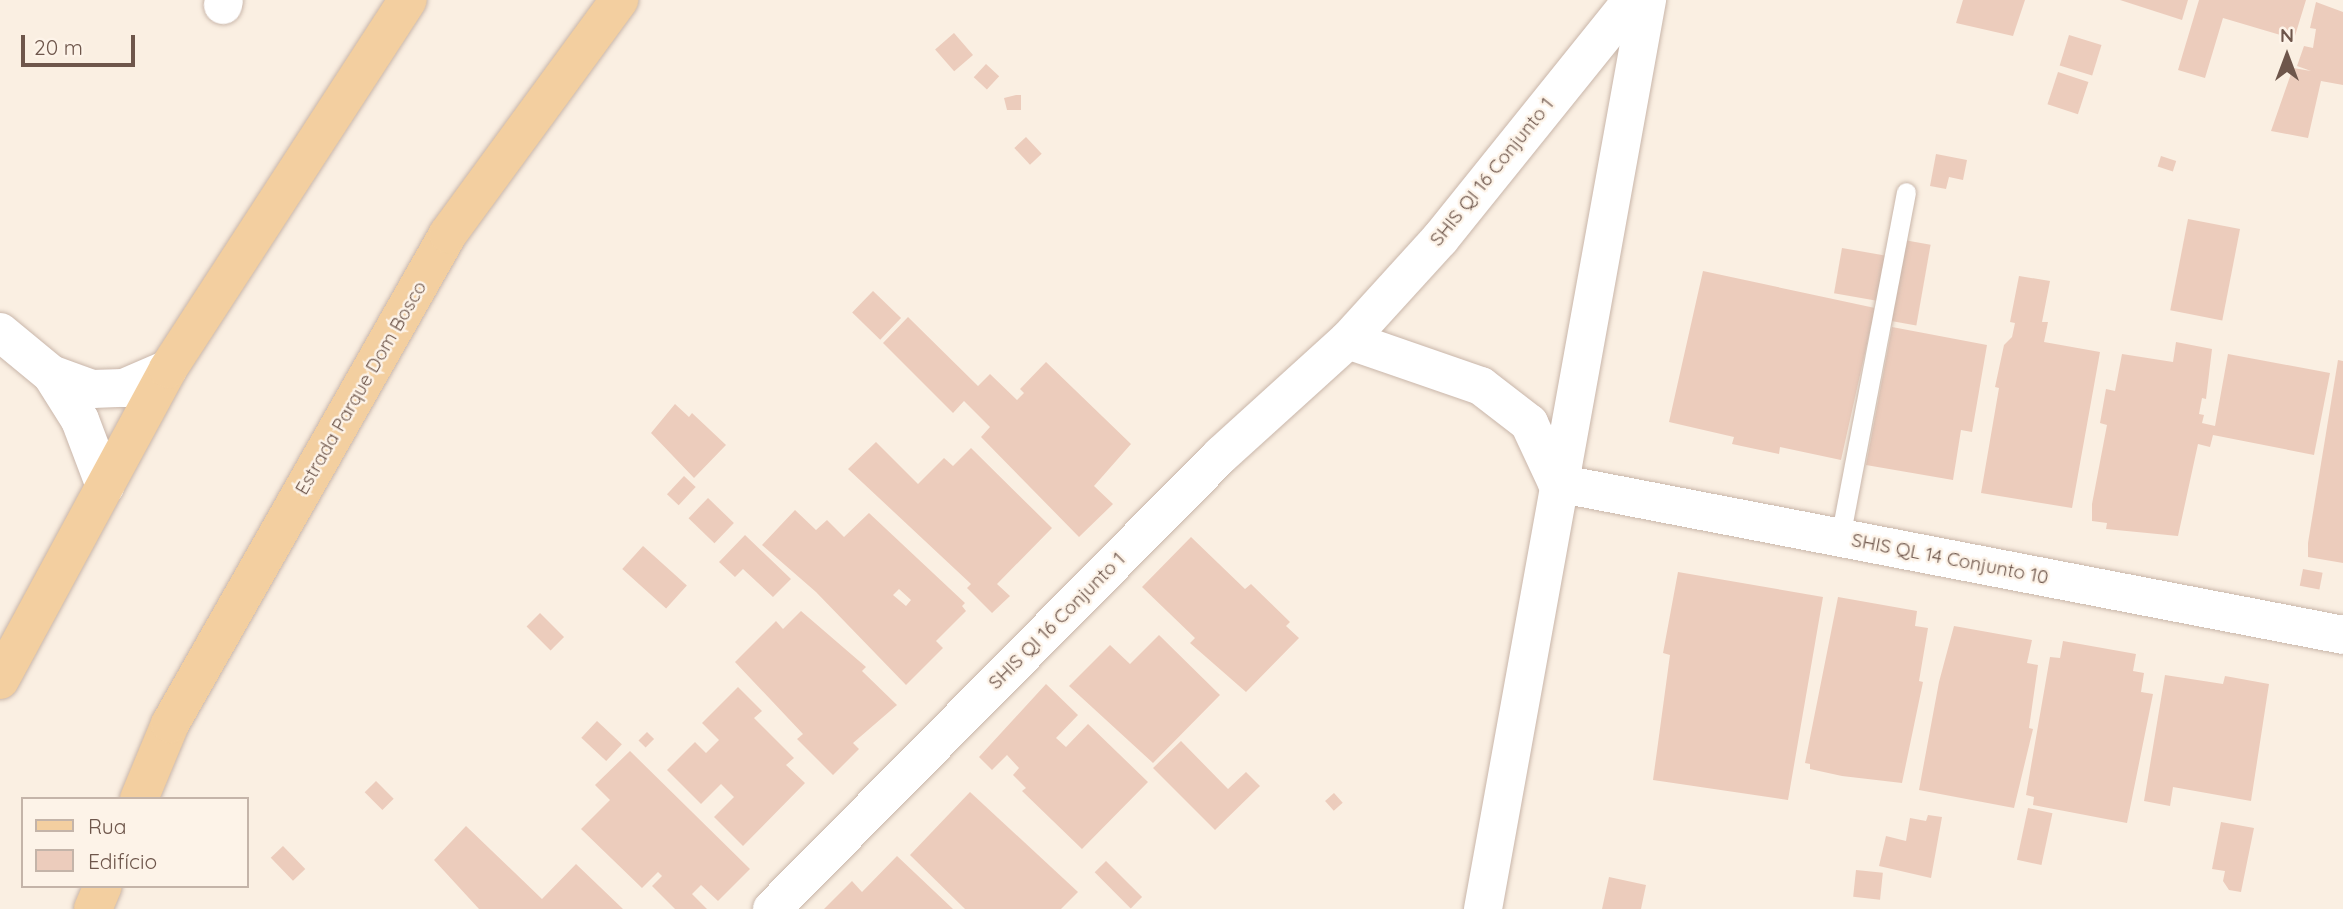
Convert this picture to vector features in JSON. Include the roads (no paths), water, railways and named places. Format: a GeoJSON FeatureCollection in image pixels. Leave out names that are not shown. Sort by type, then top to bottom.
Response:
{"type":"FeatureCollection","features":[{"type":"Feature","properties":{"kind":"main road"},"geometry":{"type":"LineString","coordinates":[[0,680],[169,369],[408,0]]}},
{"type":"Feature","properties":{"kind":"main road","name":"Estrada Parque Dom Bosco"},"geometry":{"type":"LineString","coordinates":[[140,797],[170,724],[448,234],[619,0]]}},
{"type":"Feature","properties":{"kind":"main road"},"geometry":{"type":"LineString","coordinates":[[93,909],[102,888]]}},
{"type":"Feature","properties":{"kind":"street","name":"SHIS QI 16 Conjunto 1"},"geometry":{"type":"LineString","coordinates":[[772,909],[1221,455],[1348,340],[1440,239],[1632,0]]}},
{"type":"Feature","properties":{"kind":"street"},"geometry":{"type":"LineString","coordinates":[[1483,909],[1557,483],[1647,0]]}},
{"type":"Feature","properties":{"kind":"street"},"geometry":{"type":"LineString","coordinates":[[0,332],[51,374],[80,420],[105,486]]}},
{"type":"Feature","properties":{"kind":"street"},"geometry":{"type":"LineString","coordinates":[[1348,340],[1480,386],[1529,423],[1557,483]]}},
{"type":"Feature","properties":{"kind":"street"},"geometry":{"type":"LineString","coordinates":[[51,374],[92,389],[124,388],[169,369]]}},
{"type":"Feature","properties":{"kind":"street","name":"SHIS QL 14 Conjunto 10"},"geometry":{"type":"LineString","coordinates":[[1557,483],[2343,635]]}},
{"type":"Feature","properties":{"kind":"lane"},"geometry":{"type":"LineString","coordinates":[[1840,538],[1906,191]]}}]}
